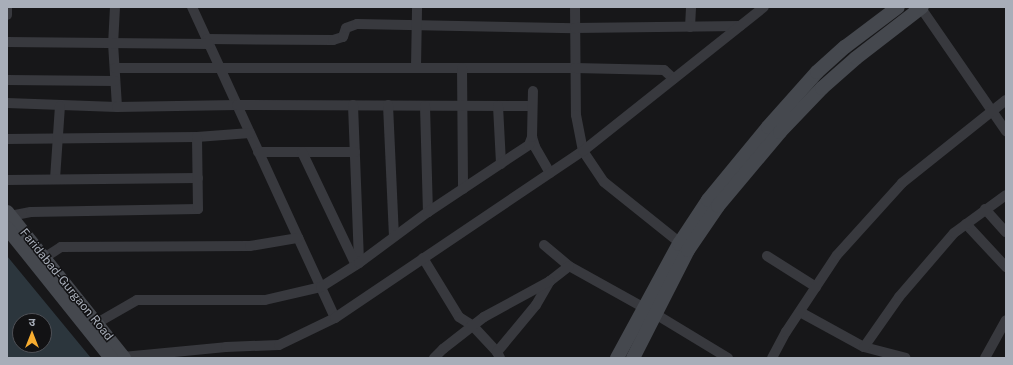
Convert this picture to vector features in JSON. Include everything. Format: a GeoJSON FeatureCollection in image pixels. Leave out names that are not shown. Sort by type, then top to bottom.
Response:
{"type":"FeatureCollection","features":[{"type":"Feature","properties":{"kind":"street"},"geometry":{"type":"LineString","coordinates":[[7,7],[7,15]]}},
{"type":"Feature","properties":{"kind":"street"},"geometry":{"type":"LineString","coordinates":[[115,7],[114,43],[117,107]]}},
{"type":"Feature","properties":{"kind":"street"},"geometry":{"type":"LineString","coordinates":[[192,7],[335,318]]}},
{"type":"Feature","properties":{"kind":"street"},"geometry":{"type":"LineString","coordinates":[[416,67],[417,7]]}},
{"type":"Feature","properties":{"kind":"street"},"geometry":{"type":"LineString","coordinates":[[575,7],[576,115],[583,151],[604,182],[684,247]]}},
{"type":"Feature","properties":{"kind":"street"},"geometry":{"type":"LineString","coordinates":[[690,26],[691,7]]}},
{"type":"Feature","properties":{"kind":"street"},"geometry":{"type":"LineString","coordinates":[[120,358],[193,354],[226,347],[279,345],[335,318],[583,151],[764,7]]}},
{"type":"Feature","properties":{"kind":"street"},"geometry":{"type":"LineString","coordinates":[[633,358],[657,315],[684,247],[708,200],[768,127],[817,72],[845,47],[898,7]]}},
{"type":"Feature","properties":{"kind":"street"},"geometry":{"type":"LineString","coordinates":[[617,358],[644,308],[684,247],[796,116],[856,58],[922,8],[1006,131]]}},
{"type":"Feature","properties":{"kind":"street"},"geometry":{"type":"LineString","coordinates":[[7,42],[114,43],[333,40],[343,37],[346,28],[352,25],[575,28],[740,26]]}},
{"type":"Feature","properties":{"kind":"street"},"geometry":{"type":"LineString","coordinates":[[115,68],[575,68],[664,70],[674,79]]}},
{"type":"Feature","properties":{"kind":"street"},"geometry":{"type":"LineString","coordinates":[[462,68],[462,189]]}},
{"type":"Feature","properties":{"kind":"street"},"geometry":{"type":"LineString","coordinates":[[7,80],[115,81]]}},
{"type":"Feature","properties":{"kind":"street"},"geometry":{"type":"LineString","coordinates":[[533,91],[532,137],[535,147],[550,173]]}},
{"type":"Feature","properties":{"kind":"street"},"geometry":{"type":"LineString","coordinates":[[772,358],[837,255],[902,183],[991,110],[1006,100]]}},
{"type":"Feature","properties":{"kind":"street"},"geometry":{"type":"LineString","coordinates":[[7,103],[117,107],[237,104],[532,106]]}},
{"type":"Feature","properties":{"kind":"street"},"geometry":{"type":"LineString","coordinates":[[353,105],[358,264]]}},
{"type":"Feature","properties":{"kind":"street"},"geometry":{"type":"LineString","coordinates":[[388,105],[394,236]]}},
{"type":"Feature","properties":{"kind":"street"},"geometry":{"type":"LineString","coordinates":[[55,179],[60,106]]}},
{"type":"Feature","properties":{"kind":"street"},"geometry":{"type":"LineString","coordinates":[[426,106],[428,212]]}},
{"type":"Feature","properties":{"kind":"street"},"geometry":{"type":"LineString","coordinates":[[498,106],[501,164]]}},
{"type":"Feature","properties":{"kind":"street"},"geometry":{"type":"LineString","coordinates":[[7,139],[197,137],[250,133]]}},
{"type":"Feature","properties":{"kind":"street"},"geometry":{"type":"LineString","coordinates":[[8,219],[31,212],[198,209],[197,137]]}},
{"type":"Feature","properties":{"kind":"street"},"geometry":{"type":"LineString","coordinates":[[96,323],[137,300],[266,300],[321,287],[358,264],[428,212],[529,145],[532,137]]}},
{"type":"Feature","properties":{"kind":"street"},"geometry":{"type":"LineString","coordinates":[[258,152],[355,152]]}},
{"type":"Feature","properties":{"kind":"street"},"geometry":{"type":"LineString","coordinates":[[302,152],[358,264]]}},
{"type":"Feature","properties":{"kind":"street"},"geometry":{"type":"LineString","coordinates":[[7,180],[198,178]]}},
{"type":"Feature","properties":{"kind":"street"},"geometry":{"type":"LineString","coordinates":[[864,347],[899,296],[954,233],[1006,194]]}},
{"type":"Feature","properties":{"kind":"street"},"geometry":{"type":"LineString","coordinates":[[985,209],[1006,232]]}},
{"type":"Feature","properties":{"kind":"street","name":"Faridabad-Gurgaon Road"},"geometry":{"type":"LineString","coordinates":[[8,219],[44,258],[96,323],[120,358]]}},
{"type":"Feature","properties":{"kind":"street","name":"Faridabad-Gurgaon Road"},"geometry":{"type":"LineString","coordinates":[[8,219],[120,358]]}},
{"type":"Feature","properties":{"kind":"street"},"geometry":{"type":"LineString","coordinates":[[966,224],[1006,267]]}},
{"type":"Feature","properties":{"kind":"street"},"geometry":{"type":"LineString","coordinates":[[44,258],[61,247],[250,246],[298,238]]}},
{"type":"Feature","properties":{"kind":"street"},"geometry":{"type":"LineString","coordinates":[[544,245],[569,266],[657,315],[728,358]]}},
{"type":"Feature","properties":{"kind":"street"},"geometry":{"type":"LineString","coordinates":[[767,256],[816,287]]}},
{"type":"Feature","properties":{"kind":"street"},"geometry":{"type":"LineString","coordinates":[[423,258],[459,317],[472,325],[499,355],[536,305],[550,281]]}},
{"type":"Feature","properties":{"kind":"street"},"geometry":{"type":"LineString","coordinates":[[434,358],[472,325],[550,281],[569,266]]}},
{"type":"Feature","properties":{"kind":"street"},"geometry":{"type":"LineString","coordinates":[[800,312],[864,347],[906,358]]}},
{"type":"Feature","properties":{"kind":"street"},"geometry":{"type":"LineString","coordinates":[[985,358],[1006,320]]}},
{"type":"Feature","properties":{"kind":"shaded area"},"geometry":{"type":"Polygon","coordinates":[[[7,256],[91,358],[7,358],[7,256]]]}}]}
